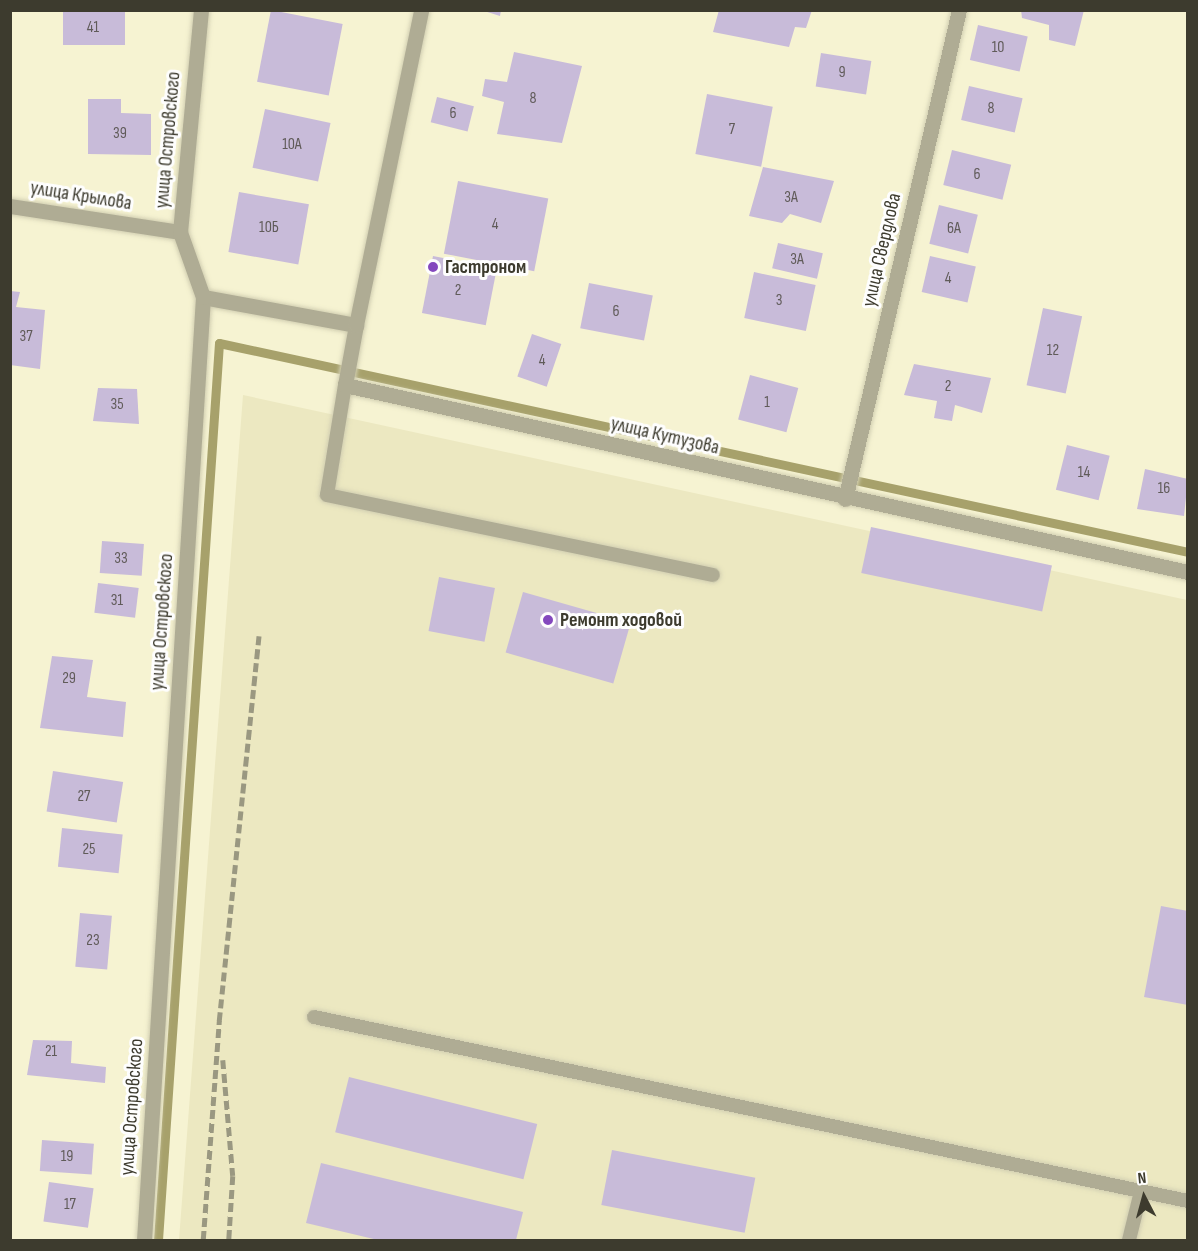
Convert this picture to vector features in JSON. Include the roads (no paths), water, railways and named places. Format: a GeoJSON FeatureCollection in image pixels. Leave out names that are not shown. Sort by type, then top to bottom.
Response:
{"type":"FeatureCollection","features":[{"type":"Feature","properties":{"kind":"street","name":"улица Островского"},"geometry":{"type":"LineString","coordinates":[[144,1240],[203,297],[180,232],[201,10]]}},
{"type":"Feature","properties":{"kind":"street"},"geometry":{"type":"LineString","coordinates":[[345,385],[421,10]]}},
{"type":"Feature","properties":{"kind":"street","name":"улица Свердлова"},"geometry":{"type":"LineString","coordinates":[[845,500],[959,10]]}},
{"type":"Feature","properties":{"kind":"street","name":"улица Крылова"},"geometry":{"type":"LineString","coordinates":[[10,206],[180,232]]}},
{"type":"Feature","properties":{"kind":"street"},"geometry":{"type":"LineString","coordinates":[[203,297],[356,325]]}},
{"type":"Feature","properties":{"kind":"street","name":"улица Кутузова"},"geometry":{"type":"LineString","coordinates":[[345,385],[845,500],[1188,572]]}},
{"type":"Feature","properties":{"kind":"lane"},"geometry":{"type":"LineString","coordinates":[[345,385],[327,495],[713,575]]}},
{"type":"Feature","properties":{"kind":"lane"},"geometry":{"type":"LineString","coordinates":[[314,1017],[1188,1201]]}},
{"type":"Feature","properties":{"kind":"lane"},"geometry":{"type":"LineString","coordinates":[[1129,1240],[1141,1191]]}},
{"type":"Feature","properties":{"kind":"waterway"},"geometry":{"type":"LineString","coordinates":[[158,1240],[219,343],[1188,552]]}},
{"type":"Feature","properties":{"kind":"railway"},"geometry":{"type":"LineString","coordinates":[[203,1240],[219,1021],[259,632]]}},
{"type":"Feature","properties":{"kind":"railway"},"geometry":{"type":"LineString","coordinates":[[223,1060],[233,1176],[229,1240]]}},
{"type":"Feature","properties":{"kind":"place","name":"Гастроном"},"geometry":{"type":"Point","coordinates":[433,267]}},
{"type":"Feature","properties":{"kind":"place","name":"Ремонт ходовой"},"geometry":{"type":"Point","coordinates":[548,620]}}]}
